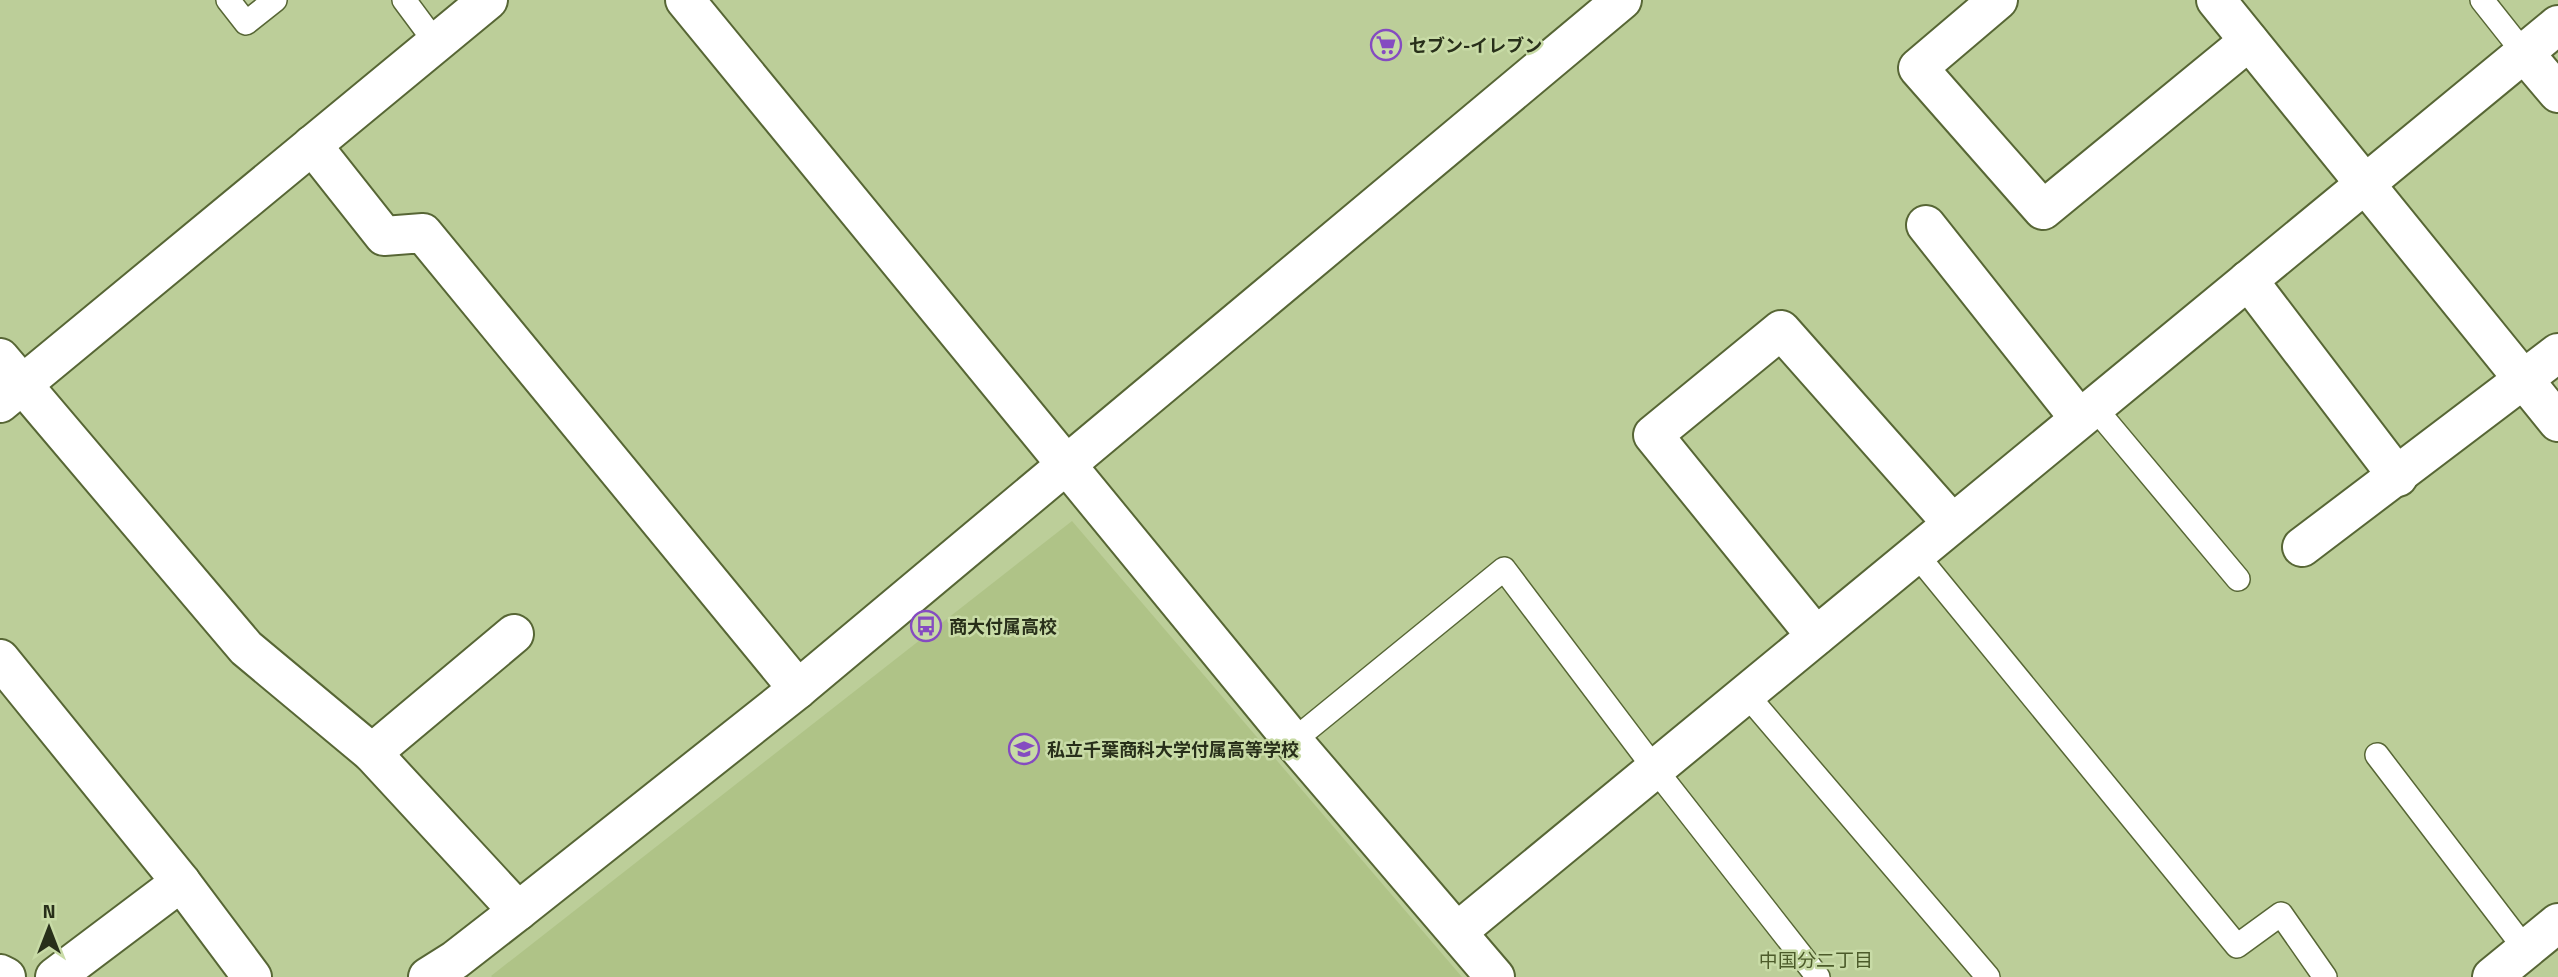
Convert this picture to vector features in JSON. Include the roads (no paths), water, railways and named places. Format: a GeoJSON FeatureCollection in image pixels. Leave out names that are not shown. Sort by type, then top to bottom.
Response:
{"type":"FeatureCollection","features":[{"type":"Feature","properties":{"kind":"street"},"geometry":{"type":"LineString","coordinates":[[488,0],[312,145],[7,382],[246,648],[372,753],[518,911]]}},
{"type":"Feature","properties":{"kind":"street"},"geometry":{"type":"LineString","coordinates":[[685,0],[1293,741],[1495,977]]}},
{"type":"Feature","properties":{"kind":"street"},"geometry":{"type":"LineString","coordinates":[[428,977],[455,960],[799,689],[1622,0]]}},
{"type":"Feature","properties":{"kind":"street"},"geometry":{"type":"LineString","coordinates":[[1998,0],[1918,68],[2043,210],[2249,41]]}},
{"type":"Feature","properties":{"kind":"street"},"geometry":{"type":"LineString","coordinates":[[2216,0],[2558,422]]}},
{"type":"Feature","properties":{"kind":"street"},"geometry":{"type":"LineString","coordinates":[[1457,932],[2558,25]]}},
{"type":"Feature","properties":{"kind":"street"},"geometry":{"type":"LineString","coordinates":[[2524,53],[2558,93]]}},
{"type":"Feature","properties":{"kind":"street"},"geometry":{"type":"LineString","coordinates":[[312,145],[384,236],[423,233],[799,689]]}},
{"type":"Feature","properties":{"kind":"street"},"geometry":{"type":"LineString","coordinates":[[1926,225],[2087,412]]}},
{"type":"Feature","properties":{"kind":"street"},"geometry":{"type":"LineString","coordinates":[[2248,280],[2398,477]]}},
{"type":"Feature","properties":{"kind":"street"},"geometry":{"type":"LineString","coordinates":[[1815,636],[1653,435],[1781,330],[1952,523]]}},
{"type":"Feature","properties":{"kind":"street"},"geometry":{"type":"LineString","coordinates":[[2302,547],[2558,354]]}},
{"type":"Feature","properties":{"kind":"street"},"geometry":{"type":"LineString","coordinates":[[372,753],[514,634]]}},
{"type":"Feature","properties":{"kind":"street"},"geometry":{"type":"LineString","coordinates":[[0,659],[181,882],[252,977]]}},
{"type":"Feature","properties":{"kind":"street"},"geometry":{"type":"LineString","coordinates":[[55,977],[181,882]]}},
{"type":"Feature","properties":{"kind":"street"},"geometry":{"type":"LineString","coordinates":[[2492,977],[2558,923]]}},
{"type":"Feature","properties":{"kind":"street"},"geometry":{"type":"LineString","coordinates":[[0,974],[6,977]]}},
{"type":"Feature","properties":{"kind":"lane"},"geometry":{"type":"LineString","coordinates":[[228,0],[246,23],[275,0]]}},
{"type":"Feature","properties":{"kind":"lane"},"geometry":{"type":"LineString","coordinates":[[404,0],[436,43]]}},
{"type":"Feature","properties":{"kind":"lane"},"geometry":{"type":"LineString","coordinates":[[2482,0],[2524,53]]}},
{"type":"Feature","properties":{"kind":"lane"},"geometry":{"type":"LineString","coordinates":[[2087,412],[2238,579]]}},
{"type":"Feature","properties":{"kind":"lane"},"geometry":{"type":"LineString","coordinates":[[1916,554],[2237,946],[2281,914],[2325,977]]}},
{"type":"Feature","properties":{"kind":"lane"},"geometry":{"type":"LineString","coordinates":[[1293,741],[1504,569],[1655,769],[1818,977]]}},
{"type":"Feature","properties":{"kind":"lane"},"geometry":{"type":"LineString","coordinates":[[1746,694],[1988,977]]}},
{"type":"Feature","properties":{"kind":"lane"},"geometry":{"type":"LineString","coordinates":[[2377,755],[2525,950]]}},
{"type":"Feature","properties":{"kind":"place","name":"セブン-イレブン"},"geometry":{"type":"Point","coordinates":[1386,45]}},
{"type":"Feature","properties":{"kind":"place","name":"商大付属高校"},"geometry":{"type":"Point","coordinates":[926,626]}},
{"type":"Feature","properties":{"kind":"place","name":"私立千葉商科大学付属高等学校"},"geometry":{"type":"Point","coordinates":[1024,749]}},
{"type":"Feature","properties":{"kind":"district","name":"中国分二丁目"},"geometry":{"type":"Point","coordinates":[1816,959]}}]}
